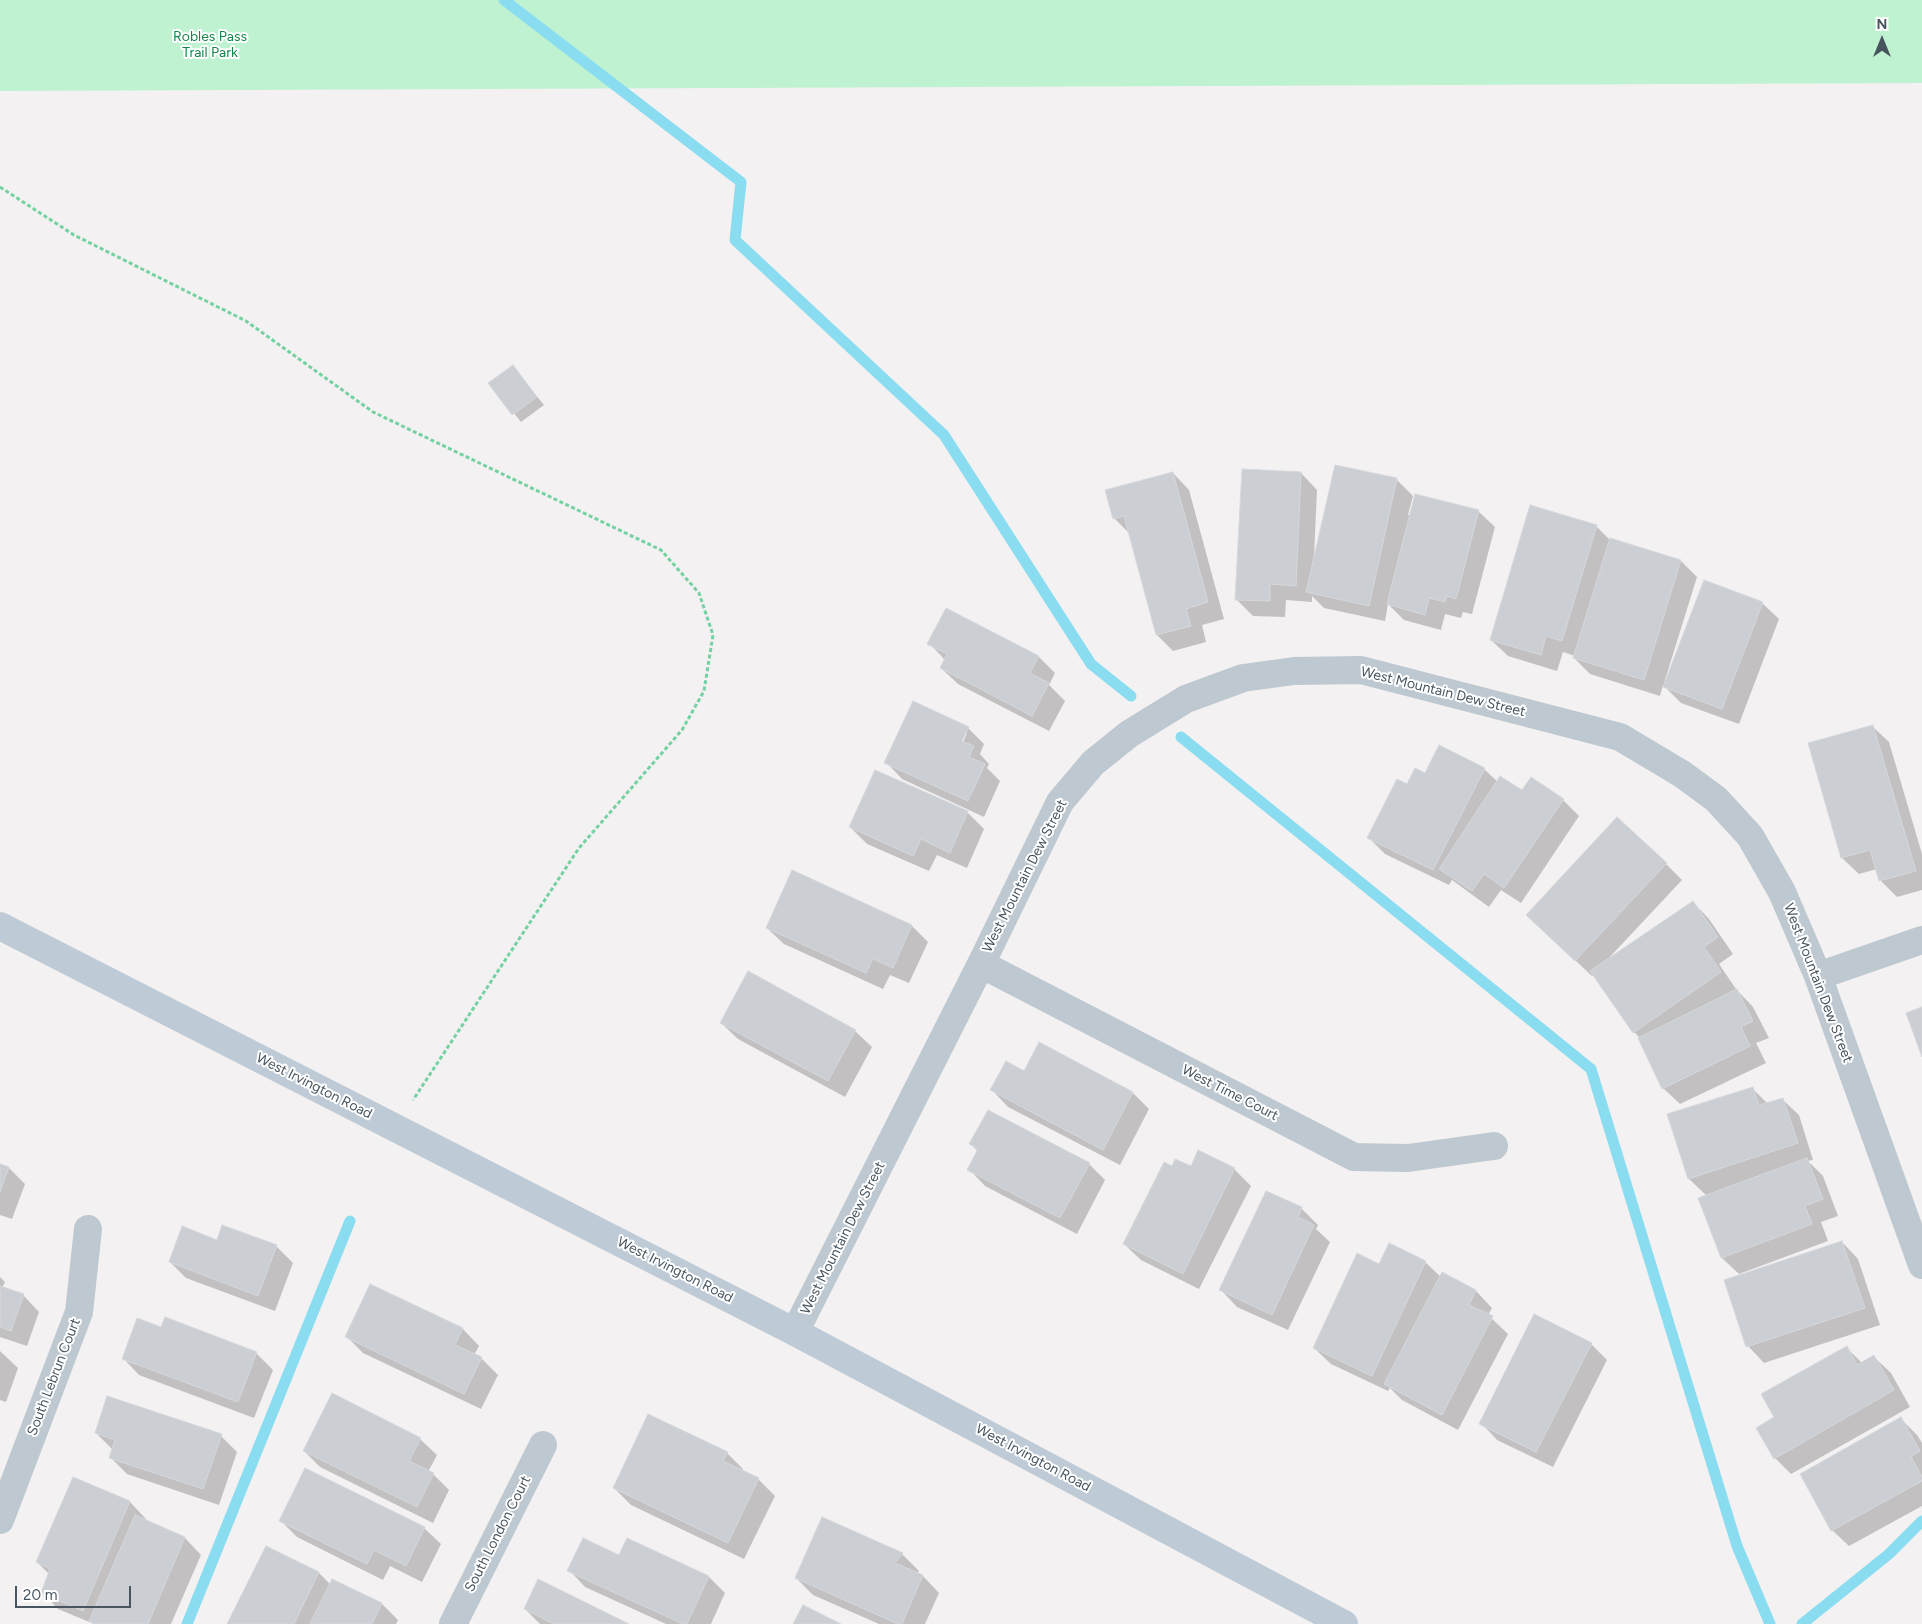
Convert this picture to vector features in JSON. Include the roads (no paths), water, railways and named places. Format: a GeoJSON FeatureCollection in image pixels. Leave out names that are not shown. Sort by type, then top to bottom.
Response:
{"type":"FeatureCollection","features":[{"type":"Feature","properties":{"kind":"main road","name":"West Irvington Road"},"geometry":{"type":"LineString","coordinates":[[0,926],[795,1332],[1344,1624]]}},
{"type":"Feature","properties":{"kind":"street","name":"West Mountain Dew Street"},"geometry":{"type":"LineString","coordinates":[[795,1332],[981,964],[1060,802],[1093,762],[1129,734],[1186,699],[1243,678],[1294,671],[1362,670],[1620,737],[1682,774],[1716,799],[1750,836],[1782,892],[1818,976],[1922,1265]]}},
{"type":"Feature","properties":{"kind":"street"},"geometry":{"type":"LineString","coordinates":[[1818,976],[1922,940]]}},
{"type":"Feature","properties":{"kind":"street","name":"West Time Court"},"geometry":{"type":"LineString","coordinates":[[981,964],[1354,1157],[1408,1158],[1494,1146]]}},
{"type":"Feature","properties":{"kind":"street","name":"South Lebrun Court"},"geometry":{"type":"LineString","coordinates":[[0,1520],[79,1312],[88,1229]]}},
{"type":"Feature","properties":{"kind":"street","name":"South London Court"},"geometry":{"type":"LineString","coordinates":[[453,1624],[543,1445]]}},
{"type":"Feature","properties":{"kind":"waterway"},"geometry":{"type":"LineString","coordinates":[[504,0],[741,182],[735,240],[944,435],[1091,664],[1131,696]]}},
{"type":"Feature","properties":{"kind":"waterway"},"geometry":{"type":"LineString","coordinates":[[1181,737],[1591,1069],[1737,1546],[1770,1624]]}},
{"type":"Feature","properties":{"kind":"waterway"},"geometry":{"type":"LineString","coordinates":[[187,1624],[350,1221]]}},
{"type":"Feature","properties":{"kind":"waterway"},"geometry":{"type":"LineString","coordinates":[[1802,1624],[1889,1554],[1922,1521]]}},
{"type":"Feature","properties":{"kind":"park label","name":"Robles Pass Trail Park"},"geometry":{"type":"Point","coordinates":[210,46]}}]}
